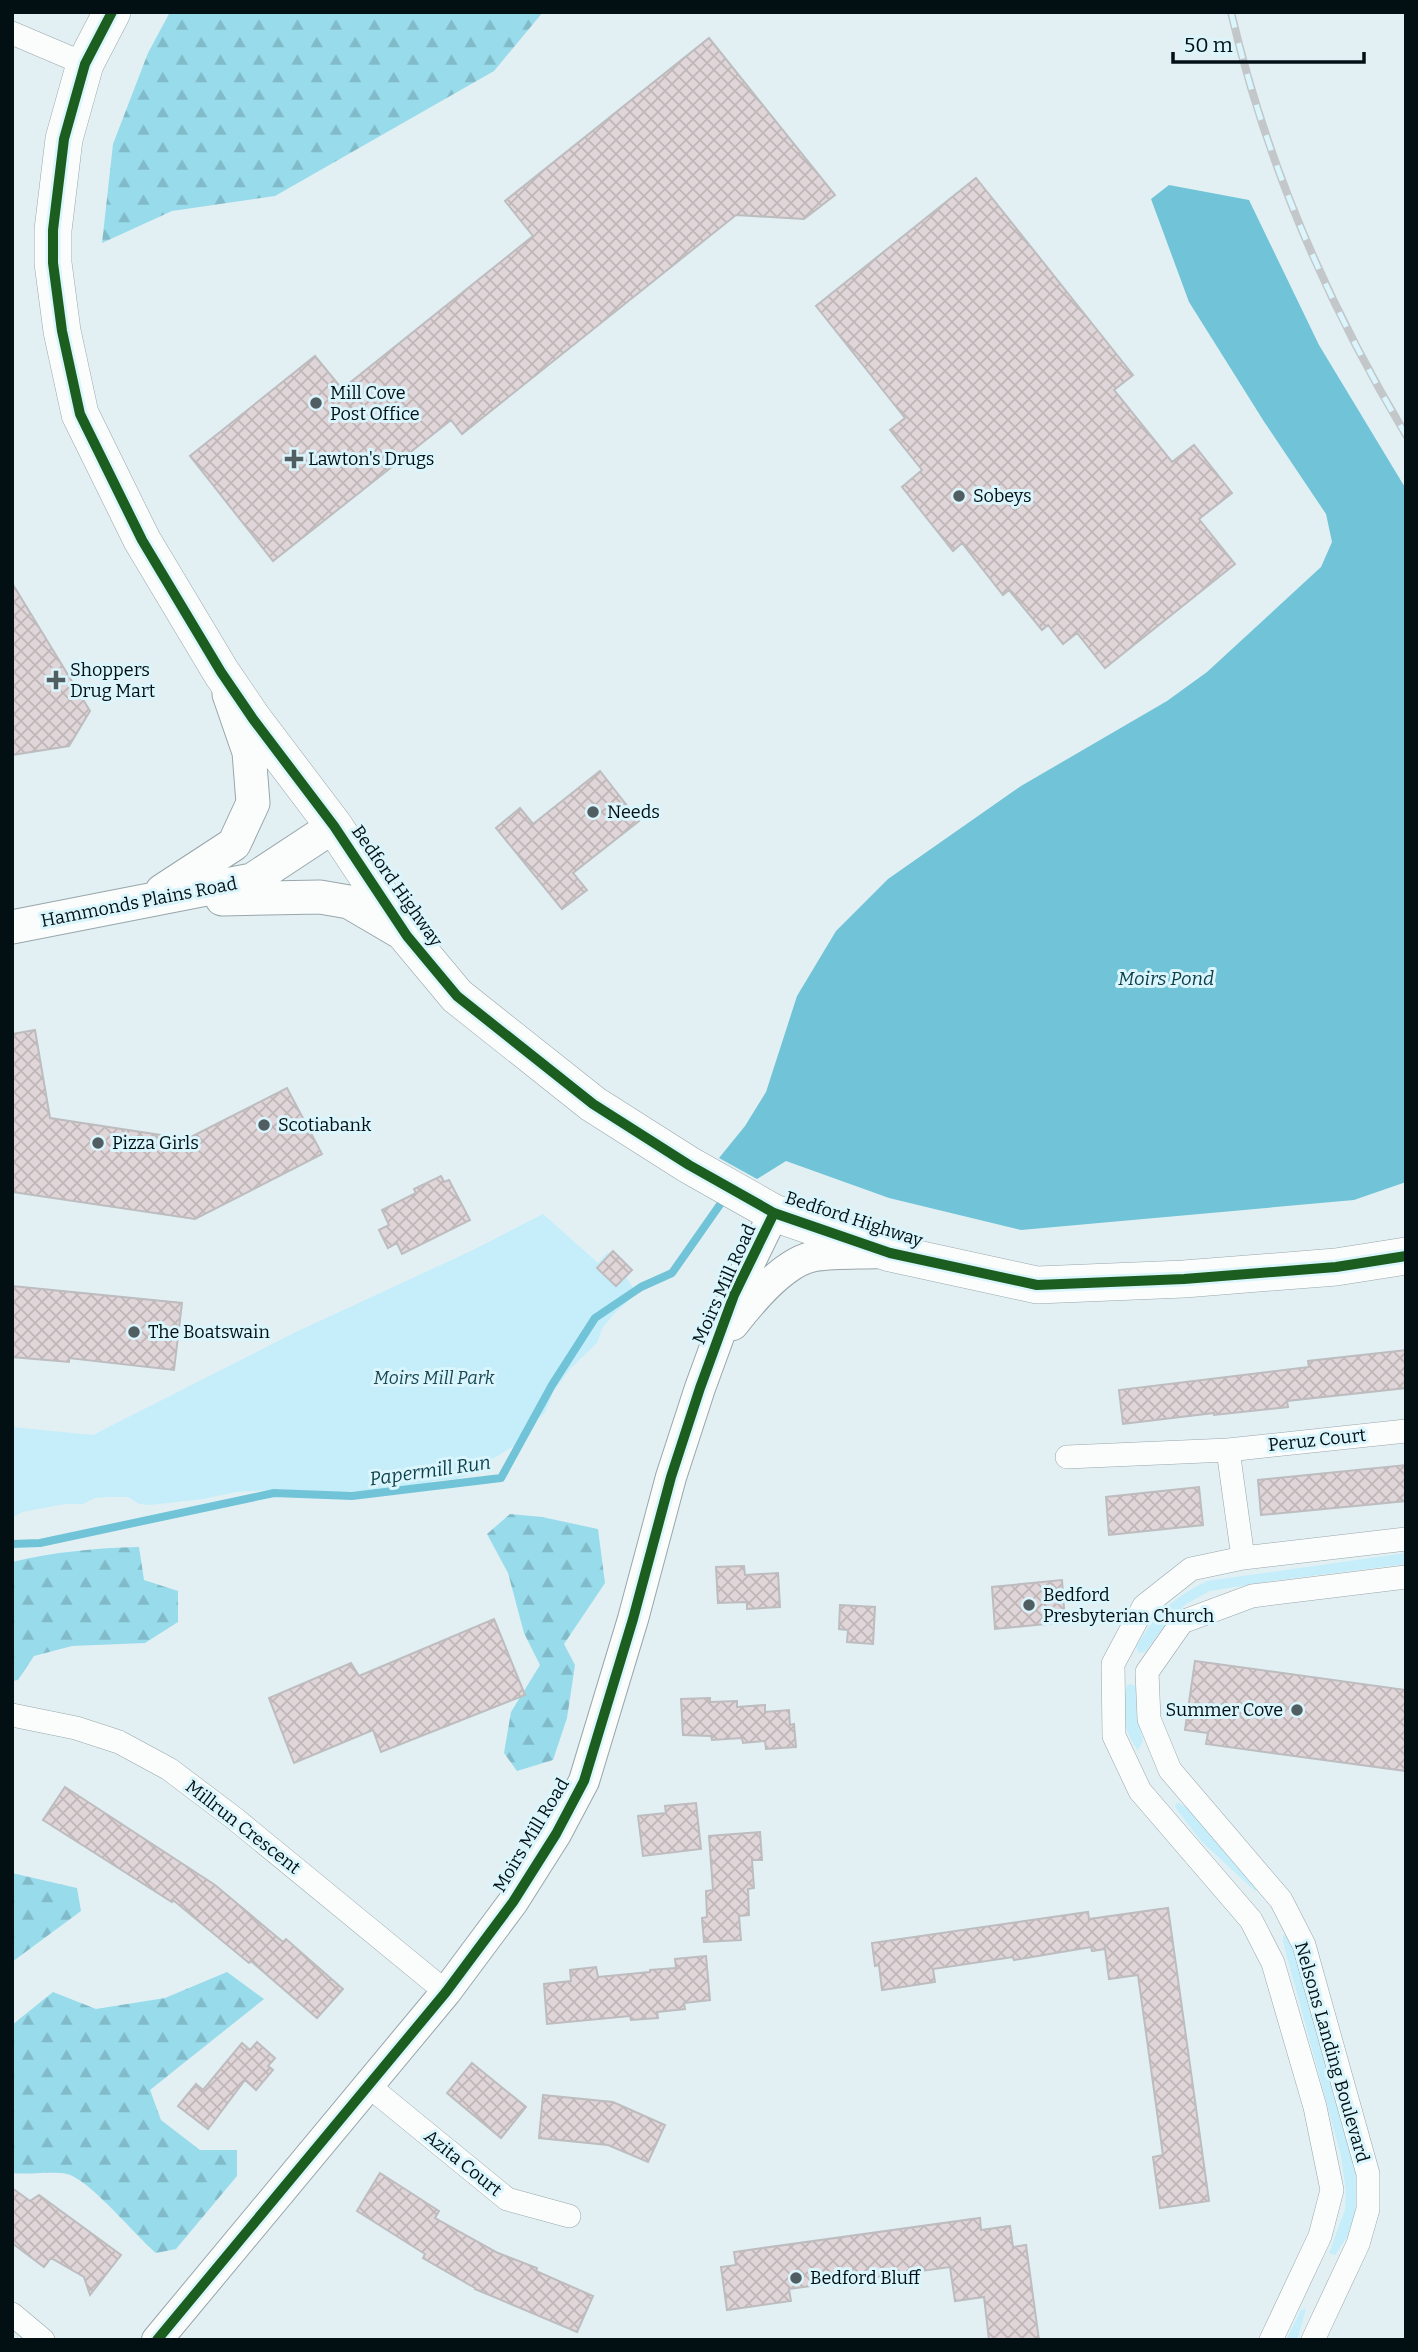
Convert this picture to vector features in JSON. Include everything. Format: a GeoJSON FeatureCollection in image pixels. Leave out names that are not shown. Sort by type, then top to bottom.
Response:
{"type":"FeatureCollection","features":[{"type":"Feature","properties":{"kind":"main road","name":"Bedford Highway"},"geometry":{"type":"LineString","coordinates":[[112,12],[85,64],[64,139],[53,230],[53,263],[64,343],[80,414],[142,540],[221,672],[334,826],[407,936],[457,996],[593,1104],[689,1165],[762,1205],[890,1253],[1037,1285],[1198,1278],[1336,1267],[1406,1255]]}},
{"type":"Feature","properties":{"kind":"main road"},"geometry":{"type":"LineString","coordinates":[[146,901],[234,844],[253,803],[249,752],[221,672]]}},
{"type":"Feature","properties":{"kind":"main road","name":"Hammonds Plains Road"},"geometry":{"type":"LineString","coordinates":[[12,927],[252,880],[334,826]]}},
{"type":"Feature","properties":{"kind":"main road"},"geometry":{"type":"LineString","coordinates":[[146,901],[320,897],[349,902],[407,936]]}},
{"type":"Feature","properties":{"kind":"street"},"geometry":{"type":"LineString","coordinates":[[12,33],[85,64]]}},
{"type":"Feature","properties":{"kind":"street","name":"Moirs Mill Road"},"geometry":{"type":"LineString","coordinates":[[157,2340],[370,2087],[446,1992],[513,1902],[556,1834],[584,1781],[633,1619],[671,1477],[762,1205]]}},
{"type":"Feature","properties":{"kind":"street"},"geometry":{"type":"LineString","coordinates":[[712,1354],[753,1299],[782,1272],[812,1256],[890,1253]]}},
{"type":"Feature","properties":{"kind":"street","name":"Peruz Court"},"geometry":{"type":"LineString","coordinates":[[1067,1457],[1228,1450],[1406,1431]]}},
{"type":"Feature","properties":{"kind":"street"},"geometry":{"type":"LineString","coordinates":[[1228,1450],[1243,1558]]}},
{"type":"Feature","properties":{"kind":"street","name":"Nelsons Landing Boulevard"},"geometry":{"type":"LineString","coordinates":[[1271,2340],[1320,2236],[1332,2190],[1315,2107],[1273,1963],[1251,1920],[1140,1791],[1114,1736],[1113,1664],[1144,1606],[1191,1569],[1243,1558],[1406,1539]]}},
{"type":"Feature","properties":{"kind":"street","name":"Nelsons Landing Boulevard"},"geometry":{"type":"LineString","coordinates":[[1313,2340],[1358,2244],[1368,2209],[1368,2174],[1304,1945],[1281,1900],[1170,1770],[1149,1719],[1147,1672],[1182,1622],[1252,1596],[1406,1577]]}},
{"type":"Feature","properties":{"kind":"street","name":"Millrun Crescent"},"geometry":{"type":"LineString","coordinates":[[12,1715],[76,1728],[119,1742],[169,1769],[234,1818],[446,1992]]}},
{"type":"Feature","properties":{"kind":"street","name":"Azita Court"},"geometry":{"type":"LineString","coordinates":[[370,2087],[507,2199],[569,2216]]}},
{"type":"Feature","properties":{"kind":"street"},"geometry":{"type":"LineString","coordinates":[[12,2314],[43,2340]]}},
{"type":"Feature","properties":{"kind":"green space"},"geometry":{"type":"Polygon","coordinates":[[[170,12],[543,12],[494,71],[275,196],[172,211],[102,243],[113,144],[148,53],[170,12]]]}},
{"type":"Feature","properties":{"kind":"green space","name":"Moirs Mill Park"},"geometry":{"type":"Polygon","coordinates":[[[543,1214],[598,1263],[608,1252],[637,1293],[616,1312],[603,1327],[597,1343],[570,1369],[553,1392],[545,1413],[534,1421],[520,1442],[465,1476],[434,1481],[406,1490],[302,1493],[284,1489],[236,1492],[150,1505],[139,1504],[128,1497],[95,1498],[83,1504],[65,1504],[22,1512],[12,1518],[12,1427],[93,1435],[296,1332],[473,1250],[543,1214]]]}},
{"type":"Feature","properties":{"kind":"green space"},"geometry":{"type":"Polygon","coordinates":[[[510,1514],[542,1517],[598,1529],[605,1583],[564,1644],[575,1665],[567,1718],[553,1760],[517,1771],[504,1753],[511,1712],[540,1665],[524,1633],[508,1573],[487,1534],[510,1514]]]}},
{"type":"Feature","properties":{"kind":"green space"},"geometry":{"type":"Polygon","coordinates":[[[139,1547],[144,1580],[178,1591],[178,1622],[145,1643],[72,1646],[34,1656],[18,1680],[12,1681],[12,1562],[75,1551],[139,1547]]]}},
{"type":"Feature","properties":{"kind":"green space"},"geometry":{"type":"Polygon","coordinates":[[[1406,1553],[1406,1564],[1210,1591],[1186,1604],[1168,1621],[1145,1652],[1139,1653],[1136,1647],[1150,1625],[1166,1608],[1207,1581],[1406,1553]]]}},
{"type":"Feature","properties":{"kind":"green space"},"geometry":{"type":"Polygon","coordinates":[[[1127,1685],[1137,1687],[1136,1711],[1143,1741],[1138,1750],[1129,1735],[1123,1711],[1127,1685]]]}},
{"type":"Feature","properties":{"kind":"green space"},"geometry":{"type":"Polygon","coordinates":[[[1177,1802],[1186,1807],[1259,1886],[1255,1891],[1201,1841],[1175,1807],[1177,1802]]]}},
{"type":"Feature","properties":{"kind":"green space"},"geometry":{"type":"Polygon","coordinates":[[[12,1873],[77,1888],[81,1911],[12,1962],[12,1873]]]}},
{"type":"Feature","properties":{"kind":"green space"},"geometry":{"type":"Polygon","coordinates":[[[1283,1935],[1290,1936],[1345,2119],[1357,2180],[1355,2214],[1347,2237],[1335,2255],[1329,2253],[1345,2210],[1346,2192],[1341,2156],[1283,1935]]]}},
{"type":"Feature","properties":{"kind":"green space"},"geometry":{"type":"Polygon","coordinates":[[[227,1972],[264,1999],[150,2090],[161,2120],[200,2150],[237,2150],[237,2176],[176,2249],[156,2253],[100,2197],[76,2178],[60,2173],[12,2173],[12,2025],[53,1992],[96,2009],[165,1998],[227,1972]]]}},
{"type":"Feature","properties":{"kind":"green space"},"geometry":{"type":"Polygon","coordinates":[[[1306,2309],[1297,2340],[1286,2340],[1301,2310],[1306,2309]]]}},
{"type":"Feature","properties":{"kind":"water","name":"Moirs Pond"},"geometry":{"type":"Polygon","coordinates":[[[1169,185],[1249,200],[1319,345],[1406,489],[1406,1182],[1354,1200],[1021,1230],[889,1198],[786,1161],[757,1179],[719,1158],[745,1126],[766,1092],[797,996],[836,931],[888,879],[1021,786],[1167,701],[1207,672],[1321,567],[1332,542],[1326,514],[1189,302],[1151,199],[1169,185]]]}},
{"type":"Feature","properties":{"kind":"building"},"geometry":{"type":"Polygon","coordinates":[[[709,38],[835,195],[804,219],[736,215],[462,434],[451,420],[273,561],[190,456],[315,356],[342,389],[533,236],[505,201],[709,38]]]}},
{"type":"Feature","properties":{"kind":"building"},"geometry":{"type":"Polygon","coordinates":[[[976,178],[1133,375],[1114,390],[1172,462],[1194,445],[1232,493],[1199,519],[1235,564],[1105,668],[1077,633],[1063,644],[1048,625],[1042,630],[1009,590],[1003,595],[962,543],[953,551],[902,487],[922,470],[890,430],[905,418],[816,306],[976,178]]]}},
{"type":"Feature","properties":{"kind":"building"},"geometry":{"type":"Polygon","coordinates":[[[12,583],[90,711],[69,746],[12,755],[12,583]]]}},
{"type":"Feature","properties":{"kind":"building"},"geometry":{"type":"Polygon","coordinates":[[[600,771],[639,821],[573,873],[587,890],[562,909],[496,828],[520,808],[533,824],[600,771]]]}},
{"type":"Feature","properties":{"kind":"building"},"geometry":{"type":"Polygon","coordinates":[[[35,1030],[50,1118],[187,1139],[287,1088],[322,1154],[195,1219],[12,1192],[12,1034],[35,1030]]]}},
{"type":"Feature","properties":{"kind":"building"},"geometry":{"type":"Polygon","coordinates":[[[441,1176],[444,1182],[449,1180],[470,1220],[402,1254],[397,1243],[388,1248],[379,1230],[389,1225],[382,1210],[416,1193],[414,1189],[441,1176]]]}},
{"type":"Feature","properties":{"kind":"building"},"geometry":{"type":"Polygon","coordinates":[[[613,1251],[632,1270],[616,1286],[597,1268],[613,1251]]]}},
{"type":"Feature","properties":{"kind":"building"},"geometry":{"type":"Polygon","coordinates":[[[12,1286],[182,1303],[174,1370],[69,1358],[69,1362],[12,1357],[12,1286]]]}},
{"type":"Feature","properties":{"kind":"building"},"geometry":{"type":"Polygon","coordinates":[[[1406,1350],[1406,1388],[1287,1401],[1288,1407],[1123,1424],[1119,1390],[1309,1367],[1308,1361],[1406,1350]]]}},
{"type":"Feature","properties":{"kind":"building"},"geometry":{"type":"Polygon","coordinates":[[[1406,1465],[1406,1501],[1261,1515],[1258,1480],[1406,1465]]]}},
{"type":"Feature","properties":{"kind":"building"},"geometry":{"type":"Polygon","coordinates":[[[1199,1487],[1203,1525],[1109,1535],[1106,1497],[1199,1487]]]}},
{"type":"Feature","properties":{"kind":"building"},"geometry":{"type":"Polygon","coordinates":[[[744,1566],[745,1575],[778,1573],[780,1607],[747,1609],[747,1602],[718,1603],[716,1567],[744,1566]]]}},
{"type":"Feature","properties":{"kind":"building","name":"Bedford Presbyterian Church"},"geometry":{"type":"Polygon","coordinates":[[[1062,1580],[1065,1622],[995,1629],[992,1587],[1062,1580]]]}},
{"type":"Feature","properties":{"kind":"building"},"geometry":{"type":"Polygon","coordinates":[[[840,1605],[875,1607],[873,1644],[847,1642],[848,1630],[839,1629],[840,1605]]]}},
{"type":"Feature","properties":{"kind":"building"},"geometry":{"type":"Polygon","coordinates":[[[494,1619],[525,1695],[381,1752],[373,1730],[294,1763],[269,1698],[351,1663],[359,1676],[494,1619]]]}},
{"type":"Feature","properties":{"kind":"building","name":"Summer Cove"},"geometry":{"type":"Polygon","coordinates":[[[1195,1661],[1406,1690],[1406,1771],[1206,1744],[1208,1733],[1185,1730],[1195,1661]]]}},
{"type":"Feature","properties":{"kind":"building"},"geometry":{"type":"Polygon","coordinates":[[[710,1698],[710,1702],[737,1701],[737,1707],[765,1705],[765,1712],[789,1710],[790,1725],[794,1724],[796,1747],[766,1749],[765,1741],[743,1743],[742,1738],[712,1740],[711,1736],[683,1735],[681,1699],[710,1698]]]}},
{"type":"Feature","properties":{"kind":"building"},"geometry":{"type":"Polygon","coordinates":[[[65,1787],[215,1885],[283,1942],[286,1939],[343,1989],[317,2018],[251,1961],[249,1963],[173,1900],[172,1902],[43,1820],[65,1787]]]}},
{"type":"Feature","properties":{"kind":"building"},"geometry":{"type":"Polygon","coordinates":[[[696,1803],[701,1849],[643,1856],[638,1816],[666,1813],[665,1806],[696,1803]]]}},
{"type":"Feature","properties":{"kind":"building"},"geometry":{"type":"Polygon","coordinates":[[[760,1832],[762,1860],[752,1860],[754,1888],[748,1889],[749,1915],[739,1916],[741,1940],[704,1942],[702,1918],[707,1917],[706,1891],[713,1890],[709,1836],[760,1832]]]}},
{"type":"Feature","properties":{"kind":"building"},"geometry":{"type":"Polygon","coordinates":[[[1168,1908],[1209,2201],[1160,2208],[1153,2157],[1163,2155],[1138,1975],[1109,1979],[1105,1949],[1092,1951],[1091,1947],[1014,1960],[1013,1957],[933,1969],[935,1982],[882,1990],[879,1965],[875,1966],[872,1943],[1088,1912],[1089,1919],[1168,1908]]]}},
{"type":"Feature","properties":{"kind":"building"},"geometry":{"type":"Polygon","coordinates":[[[706,1956],[710,2000],[684,2003],[685,2009],[657,2012],[658,2018],[631,2020],[630,2016],[547,2024],[544,1984],[571,1981],[570,1970],[596,1967],[598,1977],[650,1972],[676,1968],[675,1959],[706,1956]]]}},
{"type":"Feature","properties":{"kind":"building"},"geometry":{"type":"Polygon","coordinates":[[[257,2042],[275,2058],[268,2066],[273,2070],[256,2090],[245,2080],[208,2129],[178,2106],[196,2084],[203,2090],[242,2043],[250,2050],[257,2042]]]}},
{"type":"Feature","properties":{"kind":"building"},"geometry":{"type":"Polygon","coordinates":[[[472,2063],[526,2107],[501,2138],[447,2093],[472,2063]]]}},
{"type":"Feature","properties":{"kind":"building"},"geometry":{"type":"Polygon","coordinates":[[[543,2095],[613,2102],[665,2125],[648,2162],[608,2145],[539,2138],[543,2095]]]}},
{"type":"Feature","properties":{"kind":"building"},"geometry":{"type":"Polygon","coordinates":[[[380,2173],[439,2211],[435,2218],[498,2253],[537,2268],[536,2271],[593,2296],[577,2332],[475,2289],[423,2258],[425,2254],[357,2211],[380,2173]]]}},
{"type":"Feature","properties":{"kind":"building"},"geometry":{"type":"Polygon","coordinates":[[[12,2188],[30,2201],[39,2195],[121,2255],[90,2295],[84,2277],[51,2258],[44,2267],[12,2243],[12,2188]]]}},
{"type":"Feature","properties":{"kind":"building","name":"Bedford Bluff"},"geometry":{"type":"Polygon","coordinates":[[[980,2218],[981,2230],[1010,2226],[1013,2247],[1026,2245],[1039,2340],[989,2340],[984,2297],[955,2301],[950,2267],[789,2289],[791,2301],[727,2310],[721,2267],[736,2265],[734,2252],[980,2218]]]}},
{"type":"Feature","properties":{"kind":"waterway","name":"Papermill Run"},"geometry":{"type":"LineString","coordinates":[[12,1544],[40,1543],[274,1493],[352,1496],[501,1478],[552,1385],[595,1318],[641,1287],[672,1273],[726,1196]]}},
{"type":"Feature","properties":{"kind":"railway"},"geometry":{"type":"LineString","coordinates":[[1231,12],[1262,123],[1302,230],[1350,334],[1406,435]]}},
{"type":"Feature","properties":{"kind":"cycle path"},"geometry":{"type":"LineString","coordinates":[[112,12],[85,64],[64,139],[53,230],[53,263],[62,331],[80,414],[142,540],[221,672],[334,826],[407,936],[457,996],[593,1104],[689,1165],[774,1213],[890,1253],[1037,1285],[1184,1279],[1336,1267],[1406,1256]]}},
{"type":"Feature","properties":{"kind":"cycle path"},"geometry":{"type":"LineString","coordinates":[[157,2340],[446,1992],[513,1902],[556,1834],[584,1781],[633,1619],[671,1477],[700,1388],[734,1295],[774,1213]]}},
{"type":"Feature","properties":{"kind":"place","name":"Mill Cove Post Office"},"geometry":{"type":"Point","coordinates":[316,403]}},
{"type":"Feature","properties":{"kind":"place","name":"Lawton's Drugs"},"geometry":{"type":"Point","coordinates":[294,459]}},
{"type":"Feature","properties":{"kind":"place","name":"Sobeys"},"geometry":{"type":"Point","coordinates":[959,496]}},
{"type":"Feature","properties":{"kind":"place","name":"Shoppers Drug Mart"},"geometry":{"type":"Point","coordinates":[56,680]}},
{"type":"Feature","properties":{"kind":"place","name":"Needs"},"geometry":{"type":"Point","coordinates":[593,812]}},
{"type":"Feature","properties":{"kind":"place","name":"Scotiabank"},"geometry":{"type":"Point","coordinates":[264,1125]}},
{"type":"Feature","properties":{"kind":"place","name":"Pizza Girls"},"geometry":{"type":"Point","coordinates":[98,1143]}},
{"type":"Feature","properties":{"kind":"place","name":"The Boatswain"},"geometry":{"type":"Point","coordinates":[134,1332]}},
{"type":"Feature","properties":{"kind":"place","name":"Bedford Presbyterian Church"},"geometry":{"type":"Point","coordinates":[1029,1605]}},
{"type":"Feature","properties":{"kind":"place","name":"Summer Cove"},"geometry":{"type":"Point","coordinates":[1297,1710]}},
{"type":"Feature","properties":{"kind":"place","name":"Bedford Bluff"},"geometry":{"type":"Point","coordinates":[796,2278]}}]}
